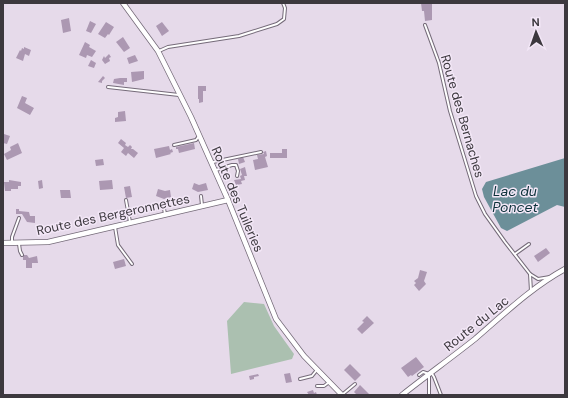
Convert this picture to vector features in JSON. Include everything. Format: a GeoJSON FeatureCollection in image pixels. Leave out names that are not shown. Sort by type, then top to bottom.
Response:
{"type":"FeatureCollection","features":[{"type":"Feature","properties":{"kind":"street","name":"Route des Tuileries"},"geometry":{"type":"LineString","coordinates":[[123,3],[158,51],[180,95],[228,200],[276,319],[304,356],[342,395]]}},
{"type":"Feature","properties":{"kind":"street","name":"Route des Bergeronnettes"},"geometry":{"type":"LineString","coordinates":[[3,243],[48,242],[228,200]]}},
{"type":"Feature","properties":{"kind":"street","name":"Route du Lac"},"geometry":{"type":"LineString","coordinates":[[402,395],[457,353],[551,276],[565,268]]}},
{"type":"Feature","properties":{"kind":"lane"},"geometry":{"type":"LineString","coordinates":[[158,51],[168,47],[239,36],[277,24],[284,20],[285,8],[283,3]]}},
{"type":"Feature","properties":{"kind":"lane","name":"Route des Bernaches"},"geometry":{"type":"LineString","coordinates":[[425,25],[439,63],[450,111],[476,196],[485,214],[530,274]]}},
{"type":"Feature","properties":{"kind":"lane"},"geometry":{"type":"LineString","coordinates":[[108,87],[180,95]]}},
{"type":"Feature","properties":{"kind":"lane"},"geometry":{"type":"LineString","coordinates":[[174,145],[196,140],[199,135]]}},
{"type":"Feature","properties":{"kind":"lane"},"geometry":{"type":"LineString","coordinates":[[211,163],[261,152]]}},
{"type":"Feature","properties":{"kind":"lane"},"geometry":{"type":"LineString","coordinates":[[214,170],[236,165],[238,171],[237,176]]}},
{"type":"Feature","properties":{"kind":"lane"},"geometry":{"type":"LineString","coordinates":[[201,196],[203,206]]}},
{"type":"Feature","properties":{"kind":"lane"},"geometry":{"type":"LineString","coordinates":[[126,200],[131,223]]}},
{"type":"Feature","properties":{"kind":"lane"},"geometry":{"type":"LineString","coordinates":[[163,203],[165,215]]}},
{"type":"Feature","properties":{"kind":"lane"},"geometry":{"type":"LineString","coordinates":[[13,243],[12,237],[19,218]]}},
{"type":"Feature","properties":{"kind":"lane"},"geometry":{"type":"LineString","coordinates":[[115,227],[118,245],[132,264]]}},
{"type":"Feature","properties":{"kind":"lane"},"geometry":{"type":"LineString","coordinates":[[18,243],[22,256]]}},
{"type":"Feature","properties":{"kind":"lane"},"geometry":{"type":"LineString","coordinates":[[514,254],[529,244]]}},
{"type":"Feature","properties":{"kind":"lane"},"geometry":{"type":"LineString","coordinates":[[530,274],[538,279],[551,276]]}},
{"type":"Feature","properties":{"kind":"lane"},"geometry":{"type":"LineString","coordinates":[[530,274],[531,292]]}},
{"type":"Feature","properties":{"kind":"lane"},"geometry":{"type":"LineString","coordinates":[[300,379],[312,376],[317,370]]}},
{"type":"Feature","properties":{"kind":"lane"},"geometry":{"type":"LineString","coordinates":[[418,375],[423,372],[430,373],[434,378],[441,395]]}},
{"type":"Feature","properties":{"kind":"lane"},"geometry":{"type":"LineString","coordinates":[[429,394],[430,373]]}},
{"type":"Feature","properties":{"kind":"lane"},"geometry":{"type":"LineString","coordinates":[[317,386],[324,386],[329,382]]}},
{"type":"Feature","properties":{"kind":"lane"},"geometry":{"type":"LineString","coordinates":[[342,395],[355,384]]}},
{"type":"Feature","properties":{"kind":"green space"},"geometry":{"type":"Polygon","coordinates":[[[244,302],[264,304],[274,326],[294,354],[292,359],[231,374],[227,321],[244,302]]]}},
{"type":"Feature","properties":{"kind":"water","name":"Lac du Poncet"},"geometry":{"type":"Polygon","coordinates":[[[565,158],[565,207],[557,205],[507,231],[501,228],[484,197],[482,189],[486,182],[565,158]]]}},
{"type":"Feature","properties":{"kind":"building"},"geometry":{"type":"Polygon","coordinates":[[[421,3],[432,3],[432,20],[425,21],[421,3]]]}},
{"type":"Feature","properties":{"kind":"building"},"geometry":{"type":"Polygon","coordinates":[[[69,18],[71,31],[63,33],[61,20],[69,18]]]}},
{"type":"Feature","properties":{"kind":"building"},"geometry":{"type":"Polygon","coordinates":[[[90,21],[96,24],[91,33],[86,31],[90,21]]]}},
{"type":"Feature","properties":{"kind":"building"},"geometry":{"type":"Polygon","coordinates":[[[106,22],[114,27],[105,38],[98,34],[106,22]]]}},
{"type":"Feature","properties":{"kind":"building"},"geometry":{"type":"Polygon","coordinates":[[[162,22],[169,31],[162,36],[156,26],[162,22]]]}},
{"type":"Feature","properties":{"kind":"building"},"geometry":{"type":"Polygon","coordinates":[[[123,37],[130,48],[124,52],[116,42],[123,37]]]}},
{"type":"Feature","properties":{"kind":"building"},"geometry":{"type":"Polygon","coordinates":[[[85,42],[90,45],[89,47],[96,51],[92,57],[87,55],[86,58],[79,55],[85,42]]]}},
{"type":"Feature","properties":{"kind":"building"},"geometry":{"type":"Polygon","coordinates":[[[24,47],[31,50],[29,56],[25,54],[23,61],[16,58],[20,50],[21,51],[22,48],[24,49],[24,47]]]}},
{"type":"Feature","properties":{"kind":"building"},"geometry":{"type":"Polygon","coordinates":[[[109,54],[111,57],[109,58],[110,61],[105,64],[102,60],[104,56],[105,58],[109,54]]]}},
{"type":"Feature","properties":{"kind":"building"},"geometry":{"type":"Polygon","coordinates":[[[135,55],[138,61],[129,64],[127,58],[135,55]]]}},
{"type":"Feature","properties":{"kind":"building"},"geometry":{"type":"Polygon","coordinates":[[[91,60],[96,63],[94,68],[88,66],[91,60]]]}},
{"type":"Feature","properties":{"kind":"building"},"geometry":{"type":"Polygon","coordinates":[[[144,71],[144,79],[132,82],[131,72],[144,71]]]}},
{"type":"Feature","properties":{"kind":"building"},"geometry":{"type":"Polygon","coordinates":[[[103,76],[105,78],[102,83],[98,82],[103,76]]]}},
{"type":"Feature","properties":{"kind":"building"},"geometry":{"type":"Polygon","coordinates":[[[127,78],[127,82],[124,82],[124,85],[113,83],[114,79],[127,78]]]}},
{"type":"Feature","properties":{"kind":"building"},"geometry":{"type":"Polygon","coordinates":[[[198,86],[206,86],[206,91],[203,91],[203,102],[199,103],[198,99],[198,86]]]}},
{"type":"Feature","properties":{"kind":"building"},"geometry":{"type":"Polygon","coordinates":[[[22,96],[27,98],[25,103],[34,108],[30,115],[17,108],[22,96]]]}},
{"type":"Feature","properties":{"kind":"building"},"geometry":{"type":"Polygon","coordinates":[[[125,111],[126,121],[115,122],[115,118],[118,117],[118,112],[125,111]]]}},
{"type":"Feature","properties":{"kind":"building"},"geometry":{"type":"Polygon","coordinates":[[[4,134],[10,136],[7,144],[3,143],[4,134]]]}},
{"type":"Feature","properties":{"kind":"building"},"geometry":{"type":"Polygon","coordinates":[[[121,139],[126,143],[125,145],[128,147],[130,145],[132,147],[131,149],[138,153],[134,158],[128,153],[126,156],[121,152],[124,148],[118,143],[121,139]]]}},
{"type":"Feature","properties":{"kind":"building"},"geometry":{"type":"Polygon","coordinates":[[[18,143],[22,153],[7,160],[4,154],[11,150],[10,147],[18,143]]]}},
{"type":"Feature","properties":{"kind":"building"},"geometry":{"type":"Polygon","coordinates":[[[194,143],[195,149],[179,153],[178,149],[176,149],[176,147],[194,143]]]}},
{"type":"Feature","properties":{"kind":"building"},"geometry":{"type":"Polygon","coordinates":[[[169,146],[170,150],[172,149],[173,152],[170,153],[171,154],[156,158],[154,149],[169,146]]]}},
{"type":"Feature","properties":{"kind":"building"},"geometry":{"type":"Polygon","coordinates":[[[282,149],[287,149],[287,158],[270,158],[270,153],[282,153],[282,149]]]}},
{"type":"Feature","properties":{"kind":"building"},"geometry":{"type":"Polygon","coordinates":[[[266,151],[267,156],[265,157],[268,167],[255,170],[253,160],[258,159],[257,155],[264,154],[263,152],[266,151]]]}},
{"type":"Feature","properties":{"kind":"building"},"geometry":{"type":"Polygon","coordinates":[[[243,157],[245,162],[239,164],[238,159],[243,157]]]}},
{"type":"Feature","properties":{"kind":"building"},"geometry":{"type":"Polygon","coordinates":[[[103,159],[104,165],[96,166],[95,160],[103,159]]]}},
{"type":"Feature","properties":{"kind":"building"},"geometry":{"type":"Polygon","coordinates":[[[245,167],[247,176],[244,176],[245,180],[241,181],[242,184],[236,185],[234,180],[241,179],[240,176],[242,175],[240,169],[245,167]]]}},
{"type":"Feature","properties":{"kind":"building"},"geometry":{"type":"Polygon","coordinates":[[[9,180],[21,182],[21,186],[18,186],[18,189],[5,191],[4,182],[9,182],[9,180]]]}},
{"type":"Feature","properties":{"kind":"building"},"geometry":{"type":"Polygon","coordinates":[[[42,180],[43,188],[39,189],[38,181],[42,180]]]}},
{"type":"Feature","properties":{"kind":"building"},"geometry":{"type":"Polygon","coordinates":[[[112,180],[113,189],[100,190],[99,181],[112,180]]]}},
{"type":"Feature","properties":{"kind":"building"},"geometry":{"type":"Polygon","coordinates":[[[194,183],[199,185],[206,183],[208,190],[198,192],[192,189],[194,183]]]}},
{"type":"Feature","properties":{"kind":"building"},"geometry":{"type":"Polygon","coordinates":[[[130,186],[132,197],[126,198],[124,187],[130,186]]]}},
{"type":"Feature","properties":{"kind":"building"},"geometry":{"type":"Polygon","coordinates":[[[158,189],[165,191],[170,190],[171,197],[164,199],[156,196],[158,189]]]}},
{"type":"Feature","properties":{"kind":"building"},"geometry":{"type":"Polygon","coordinates":[[[60,190],[70,190],[71,198],[61,198],[60,190]]]}},
{"type":"Feature","properties":{"kind":"building"},"geometry":{"type":"Polygon","coordinates":[[[16,209],[19,209],[19,211],[29,212],[30,216],[35,216],[35,223],[27,222],[22,214],[16,214],[16,209]]]}},
{"type":"Feature","properties":{"kind":"building"},"geometry":{"type":"Polygon","coordinates":[[[546,248],[550,253],[538,262],[534,256],[546,248]]]}},
{"type":"Feature","properties":{"kind":"building"},"geometry":{"type":"Polygon","coordinates":[[[23,255],[27,255],[29,258],[37,256],[38,263],[32,263],[32,268],[26,268],[26,260],[23,260],[23,255]]]}},
{"type":"Feature","properties":{"kind":"building"},"geometry":{"type":"Polygon","coordinates":[[[124,259],[126,266],[115,269],[113,262],[124,259]]]}},
{"type":"Feature","properties":{"kind":"building"},"geometry":{"type":"Polygon","coordinates":[[[420,270],[427,272],[424,281],[426,284],[419,291],[414,285],[416,283],[414,281],[418,278],[420,270]]]}},
{"type":"Feature","properties":{"kind":"building"},"geometry":{"type":"Polygon","coordinates":[[[367,316],[374,323],[362,334],[357,329],[364,322],[362,321],[367,316]]]}},
{"type":"Feature","properties":{"kind":"building"},"geometry":{"type":"Polygon","coordinates":[[[416,357],[424,367],[412,376],[411,375],[408,377],[401,368],[416,357]]]}},
{"type":"Feature","properties":{"kind":"building"},"geometry":{"type":"Polygon","coordinates":[[[350,364],[361,375],[355,381],[344,370],[350,364]]]}},
{"type":"Feature","properties":{"kind":"building"},"geometry":{"type":"Polygon","coordinates":[[[290,373],[292,382],[286,383],[284,374],[290,373]]]}},
{"type":"Feature","properties":{"kind":"building"},"geometry":{"type":"Polygon","coordinates":[[[258,374],[259,376],[250,380],[249,376],[258,374]]]}},
{"type":"Feature","properties":{"kind":"building"},"geometry":{"type":"Polygon","coordinates":[[[360,385],[370,395],[357,395],[354,392],[360,385]]]}},
{"type":"Feature","properties":{"kind":"building"},"geometry":{"type":"Polygon","coordinates":[[[313,390],[317,395],[309,395],[307,392],[313,390]]]}}]}
